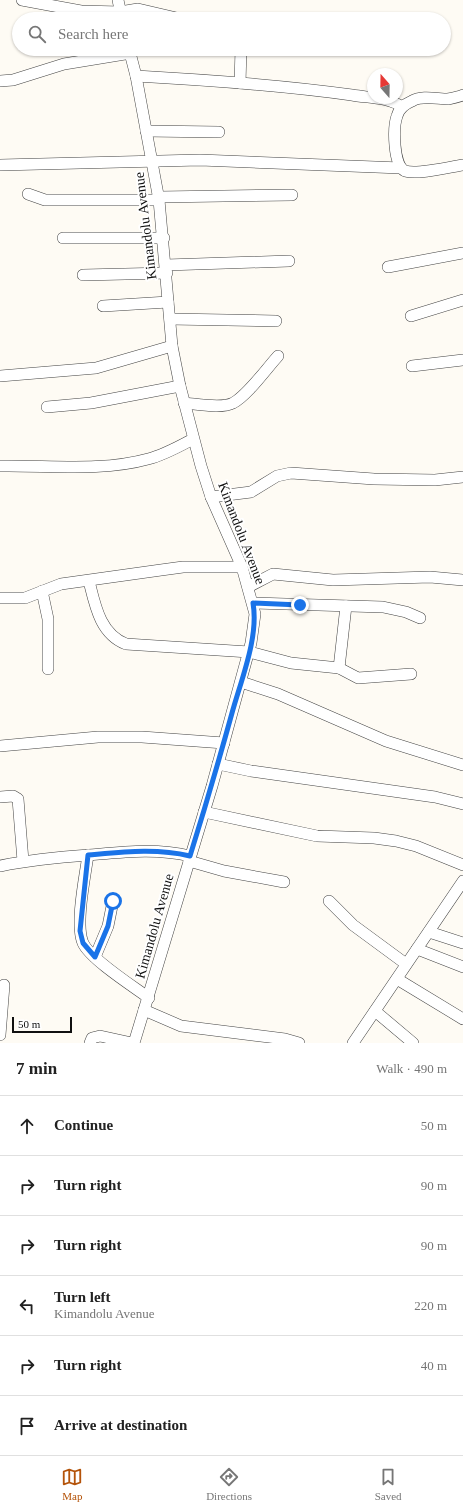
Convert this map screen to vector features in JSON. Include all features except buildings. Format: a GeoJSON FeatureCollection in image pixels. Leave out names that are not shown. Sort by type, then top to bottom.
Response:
{"type":"FeatureCollection","features":[{"type":"Feature","properties":{"kind":"street"},"geometry":{"type":"LineString","coordinates":[[22,0],[89,12]]}},
{"type":"Feature","properties":{"kind":"street"},"geometry":{"type":"LineString","coordinates":[[118,0],[120,12]]}},
{"type":"Feature","properties":{"kind":"street"},"geometry":{"type":"LineString","coordinates":[[131,12],[138,9],[151,12]]}},
{"type":"Feature","properties":{"kind":"street"},"geometry":{"type":"LineString","coordinates":[[0,81],[18,79],[64,64],[105,56]]}},
{"type":"Feature","properties":{"kind":"street","name":"Kimandolu Avenue"},"geometry":{"type":"LineString","coordinates":[[131,56],[159,199],[164,238],[172,346],[180,386],[193,439],[211,497],[242,567],[255,614],[249,652],[224,743],[149,998],[133,1043]]}},
{"type":"Feature","properties":{"kind":"street"},"geometry":{"type":"LineString","coordinates":[[240,83],[241,56]]}},
{"type":"Feature","properties":{"kind":"street"},"geometry":{"type":"LineString","coordinates":[[136,76],[240,83],[392,101],[402,107]]}},
{"type":"Feature","properties":{"kind":"street"},"geometry":{"type":"LineString","coordinates":[[401,168],[396,156],[394,137],[396,116],[402,107],[413,100],[450,99],[463,95]]}},
{"type":"Feature","properties":{"kind":"street"},"geometry":{"type":"LineString","coordinates":[[146,131],[219,132]]}},
{"type":"Feature","properties":{"kind":"street"},"geometry":{"type":"LineString","coordinates":[[0,165],[200,160],[401,168],[408,172],[463,165]]}},
{"type":"Feature","properties":{"kind":"street"},"geometry":{"type":"LineString","coordinates":[[28,194],[45,200],[159,199],[217,195],[292,195]]}},
{"type":"Feature","properties":{"kind":"street"},"geometry":{"type":"LineString","coordinates":[[63,238],[164,238]]}},
{"type":"Feature","properties":{"kind":"street"},"geometry":{"type":"LineString","coordinates":[[388,267],[463,253]]}},
{"type":"Feature","properties":{"kind":"street"},"geometry":{"type":"LineString","coordinates":[[83,275],[289,261]]}},
{"type":"Feature","properties":{"kind":"street"},"geometry":{"type":"LineString","coordinates":[[411,316],[463,300]]}},
{"type":"Feature","properties":{"kind":"street"},"geometry":{"type":"LineString","coordinates":[[103,306],[168,302]]}},
{"type":"Feature","properties":{"kind":"street"},"geometry":{"type":"LineString","coordinates":[[170,319],[276,321]]}},
{"type":"Feature","properties":{"kind":"street"},"geometry":{"type":"LineString","coordinates":[[0,376],[96,368],[172,346]]}},
{"type":"Feature","properties":{"kind":"street"},"geometry":{"type":"LineString","coordinates":[[184,403],[205,405],[233,403],[252,385],[278,356]]}},
{"type":"Feature","properties":{"kind":"street"},"geometry":{"type":"LineString","coordinates":[[412,366],[463,360]]}},
{"type":"Feature","properties":{"kind":"street"},"geometry":{"type":"LineString","coordinates":[[47,407],[91,403],[180,386]]}},
{"type":"Feature","properties":{"kind":"street"},"geometry":{"type":"LineString","coordinates":[[0,466],[110,465],[147,459],[168,452],[193,439]]}},
{"type":"Feature","properties":{"kind":"street"},"geometry":{"type":"LineString","coordinates":[[211,497],[251,492],[277,476],[291,473],[380,479],[435,480],[463,477]]}},
{"type":"Feature","properties":{"kind":"street"},"geometry":{"type":"LineString","coordinates":[[0,598],[25,598],[61,584],[183,567],[242,567]]}},
{"type":"Feature","properties":{"kind":"street"},"geometry":{"type":"LineString","coordinates":[[248,587],[273,574],[333,580],[430,577],[463,580]]}},
{"type":"Feature","properties":{"kind":"street"},"geometry":{"type":"LineString","coordinates":[[89,581],[103,623],[108,632],[120,641],[133,645],[249,652],[291,663],[339,668],[363,679],[411,674]]}},
{"type":"Feature","properties":{"kind":"street"},"geometry":{"type":"LineString","coordinates":[[42,591],[48,619],[48,669]]}},
{"type":"Feature","properties":{"kind":"street"},"geometry":{"type":"LineString","coordinates":[[253,603],[383,607],[406,612],[420,618]]}},
{"type":"Feature","properties":{"kind":"street"},"geometry":{"type":"LineString","coordinates":[[339,668],[346,606]]}},
{"type":"Feature","properties":{"kind":"street"},"geometry":{"type":"LineString","coordinates":[[241,682],[278,694],[386,741],[463,764]]}},
{"type":"Feature","properties":{"kind":"street"},"geometry":{"type":"LineString","coordinates":[[0,746],[105,737],[142,737],[224,743]]}},
{"type":"Feature","properties":{"kind":"street"},"geometry":{"type":"LineString","coordinates":[[218,764],[264,773],[435,797],[463,804]]}},
{"type":"Feature","properties":{"kind":"street"},"geometry":{"type":"LineString","coordinates":[[0,797],[13,796],[18,799],[22,861]]}},
{"type":"Feature","properties":{"kind":"street"},"geometry":{"type":"LineString","coordinates":[[204,812],[317,836],[331,838],[374,838],[396,841],[416,846],[463,865]]}},
{"type":"Feature","properties":{"kind":"street"},"geometry":{"type":"LineString","coordinates":[[0,866],[22,861],[133,851],[174,852],[224,872],[284,882]]}},
{"type":"Feature","properties":{"kind":"street"},"geometry":{"type":"LineString","coordinates":[[88,855],[80,931],[83,943],[95,957],[149,998]]}},
{"type":"Feature","properties":{"kind":"street"},"geometry":{"type":"LineString","coordinates":[[353,1043],[398,979],[406,964],[463,881]]}},
{"type":"Feature","properties":{"kind":"street"},"geometry":{"type":"LineString","coordinates":[[95,957],[108,926],[113,901]]}},
{"type":"Feature","properties":{"kind":"street"},"geometry":{"type":"LineString","coordinates":[[328,901],[354,925],[406,964]]}},
{"type":"Feature","properties":{"kind":"street"},"geometry":{"type":"LineString","coordinates":[[429,932],[463,943]]}},
{"type":"Feature","properties":{"kind":"street"},"geometry":{"type":"LineString","coordinates":[[417,949],[463,967]]}},
{"type":"Feature","properties":{"kind":"street"},"geometry":{"type":"LineString","coordinates":[[398,979],[431,1001],[463,1019]]}},
{"type":"Feature","properties":{"kind":"street"},"geometry":{"type":"LineString","coordinates":[[0,1035],[4,985]]}},
{"type":"Feature","properties":{"kind":"street"},"geometry":{"type":"LineString","coordinates":[[144,1010],[181,1026],[285,1039],[299,1043]]}},
{"type":"Feature","properties":{"kind":"street"},"geometry":{"type":"LineString","coordinates":[[375,1011],[413,1043]]}},
{"type":"Feature","properties":{"kind":"street"},"geometry":{"type":"LineString","coordinates":[[90,1043],[92,1038],[100,1036],[133,1043]]}},
{"type":"Feature","properties":{"kind":"route"},"geometry":{"type":"LineString","coordinates":[[113,901],[108,926],[95,957],[86,950],[80,931],[81,910],[88,855],[133,851],[157,851],[174,852],[190,856],[212,786],[251,643],[255,614],[253,603],[300,605]]}}]}
